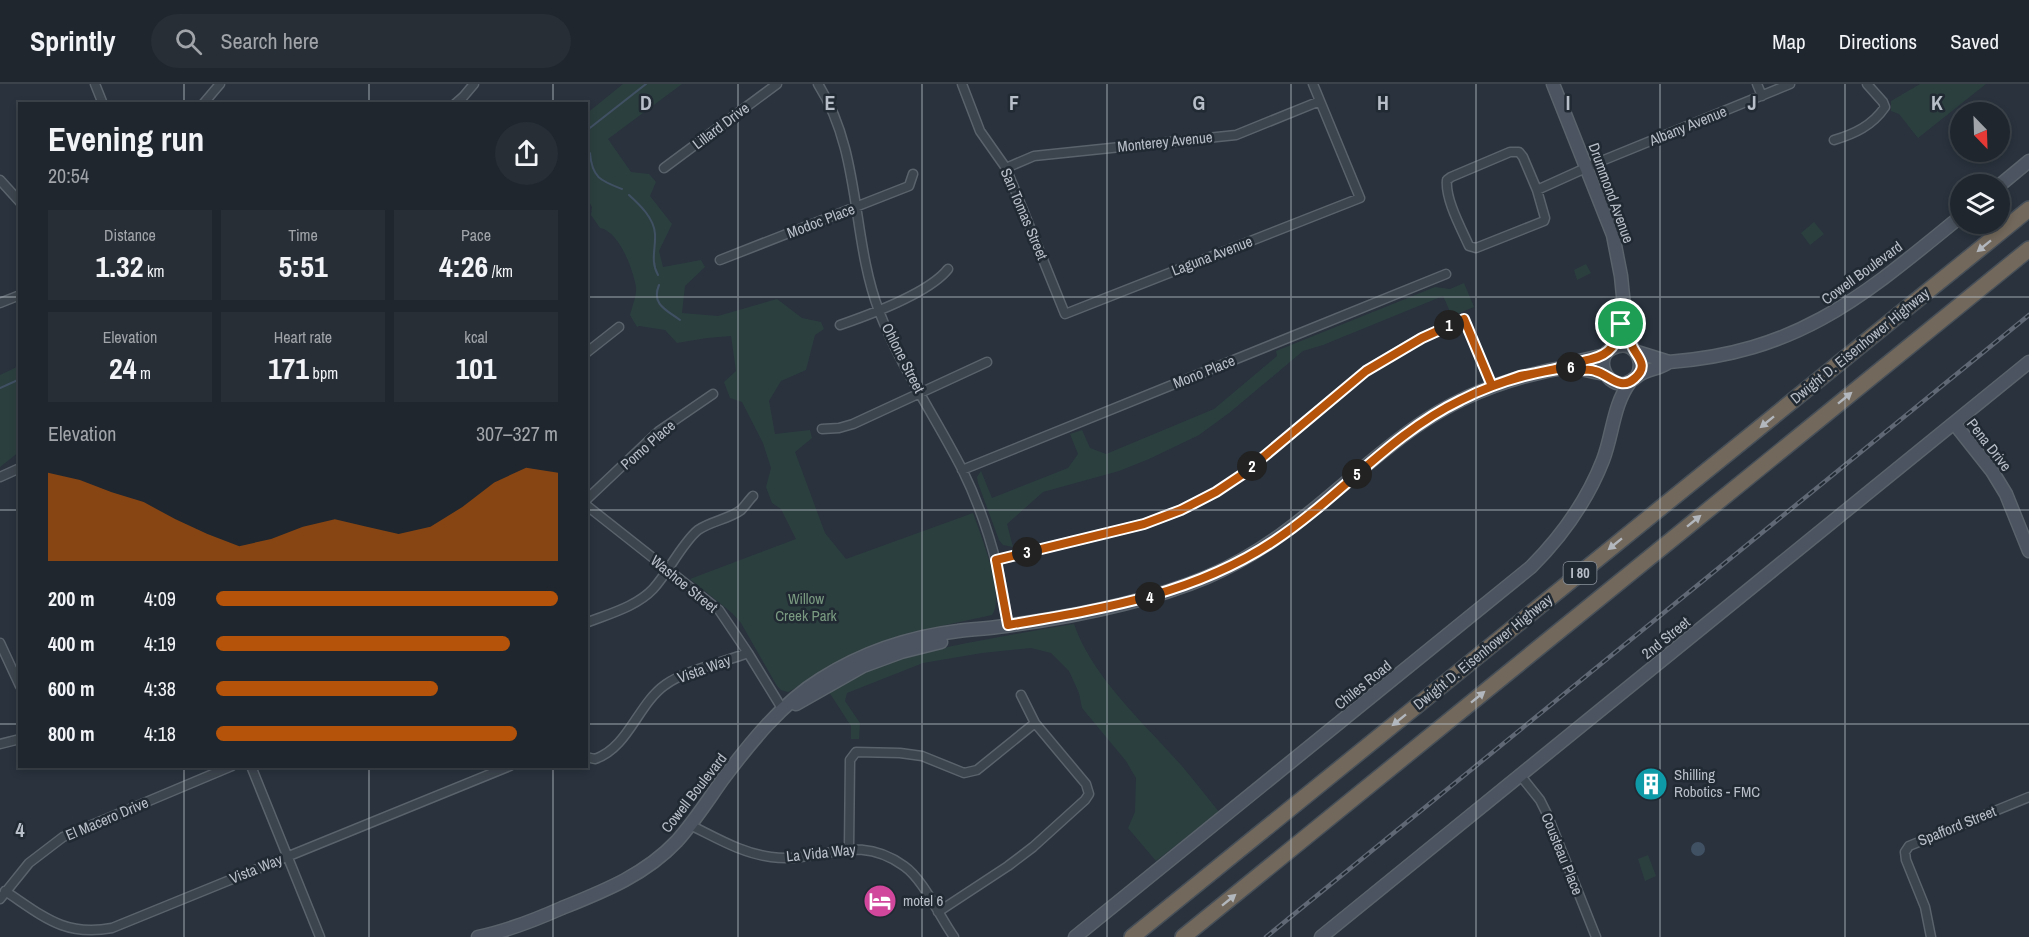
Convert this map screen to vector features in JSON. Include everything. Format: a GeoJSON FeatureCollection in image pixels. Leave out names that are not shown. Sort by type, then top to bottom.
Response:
{"type":"FeatureCollection","features":[{"type":"Feature","properties":{"kind":"highway","name":"Dwight D. Eisenhower Highway"},"geometry":{"type":"LineString","coordinates":[[1132,937],[2029,209]]}},
{"type":"Feature","properties":{"kind":"highway","name":"Dwight D. Eisenhower Highway"},"geometry":{"type":"LineString","coordinates":[[1183,937],[2029,249]]}},
{"type":"Feature","properties":{"kind":"street"},"geometry":{"type":"LineString","coordinates":[[94,84],[102,102]]}},
{"type":"Feature","properties":{"kind":"street"},"geometry":{"type":"LineString","coordinates":[[205,102],[220,84]]}},
{"type":"Feature","properties":{"kind":"street"},"geometry":{"type":"LineString","coordinates":[[457,102],[474,84]]}},
{"type":"Feature","properties":{"kind":"street","name":"Lillard Drive"},"geometry":{"type":"LineString","coordinates":[[664,168],[777,84]]}},
{"type":"Feature","properties":{"kind":"street","name":"Ohlone Street"},"geometry":{"type":"LineString","coordinates":[[818,84],[843,138],[866,258],[879,310],[962,470],[982,516],[996,560],[1002,626]]}},
{"type":"Feature","properties":{"kind":"street","name":"San Tomas Street"},"geometry":{"type":"LineString","coordinates":[[962,84],[980,131],[1006,168],[1065,314]]}},
{"type":"Feature","properties":{"kind":"street"},"geometry":{"type":"LineString","coordinates":[[1313,84],[1320,101]]}},
{"type":"Feature","properties":{"kind":"street","name":"Drummond Avenue"},"geometry":{"type":"LineString","coordinates":[[1553,84],[1613,235],[1621,276],[1625,316],[1635,350]]}},
{"type":"Feature","properties":{"kind":"street"},"geometry":{"type":"LineString","coordinates":[[1757,84],[1762,96]]}},
{"type":"Feature","properties":{"kind":"street","name":"Albany Avenue"},"geometry":{"type":"LineString","coordinates":[[1537,190],[1790,84]]}},
{"type":"Feature","properties":{"kind":"street"},"geometry":{"type":"LineString","coordinates":[[1833,140],[1854,134],[1880,115],[1885,107],[1867,84]]}},
{"type":"Feature","properties":{"kind":"street","name":"Monterey Avenue"},"geometry":{"type":"LineString","coordinates":[[1006,168],[1034,156],[1236,135],[1320,101]]}},
{"type":"Feature","properties":{"kind":"street","name":"Laguna Avenue"},"geometry":{"type":"LineString","coordinates":[[1065,314],[1360,198],[1320,101]]}},
{"type":"Feature","properties":{"kind":"street"},"geometry":{"type":"LineString","coordinates":[[1510,152],[1519,152],[1537,190],[1544,221],[1476,248],[1469,246],[1446,187],[1447,180],[1510,152]]}},
{"type":"Feature","properties":{"kind":"street"},"geometry":{"type":"LineString","coordinates":[[2010,177],[2029,161]]}},
{"type":"Feature","properties":{"kind":"street","name":"Modoc Place"},"geometry":{"type":"LineString","coordinates":[[720,260],[909,186],[913,174]]}},
{"type":"Feature","properties":{"kind":"street"},"geometry":{"type":"LineString","coordinates":[[0,180],[18,200]]}},
{"type":"Feature","properties":{"kind":"street","name":"Cowell Boulevard"},"geometry":{"type":"LineString","coordinates":[[1634,379],[1669,362],[1744,351],[1815,323],[1863,295],[1950,225]]}},
{"type":"Feature","properties":{"kind":"street"},"geometry":{"type":"LineString","coordinates":[[840,325],[929,287],[948,269]]}},
{"type":"Feature","properties":{"kind":"street","name":"Mono Place"},"geometry":{"type":"LineString","coordinates":[[962,470],[1446,274]]}},
{"type":"Feature","properties":{"kind":"street"},"geometry":{"type":"LineString","coordinates":[[0,303],[18,296]]}},
{"type":"Feature","properties":{"kind":"street","name":"Drummond Avenue"},"geometry":{"type":"LineString","coordinates":[[1610,351],[1625,316]]}},
{"type":"Feature","properties":{"kind":"street"},"geometry":{"type":"LineString","coordinates":[[996,560],[1144,524],[1181,510],[1216,492],[1243,474],[1366,371],[1422,338],[1464,319],[1492,386]]}},
{"type":"Feature","properties":{"kind":"street"},"geometry":{"type":"LineString","coordinates":[[588,350],[619,327]]}},
{"type":"Feature","properties":{"kind":"street"},"geometry":{"type":"LineString","coordinates":[[1627,346],[1635,350],[1641,364],[1634,379],[1624,390],[1615,414],[1607,376],[1603,368],[1610,351],[1627,346]]}},
{"type":"Feature","properties":{"kind":"street","name":"Cowell Boulevard"},"geometry":{"type":"LineString","coordinates":[[1635,350],[1669,362]]}},
{"type":"Feature","properties":{"kind":"street","name":"Cowell Boulevard"},"geometry":{"type":"LineString","coordinates":[[478,937],[521,925],[615,886],[649,865],[675,843],[762,732],[786,708],[802,702],[847,674],[888,656],[1002,626],[1107,608],[1144,599],[1209,576],[1274,541],[1415,427],[1461,400],[1520,376],[1574,366],[1579,361],[1610,351]]}},
{"type":"Feature","properties":{"kind":"street"},"geometry":{"type":"LineString","coordinates":[[822,429],[853,424],[987,362]]}},
{"type":"Feature","properties":{"kind":"street","name":"2nd Street"},"geometry":{"type":"LineString","coordinates":[[1321,937],[2029,362]]}},
{"type":"Feature","properties":{"kind":"street","name":"Cowell Boulevard"},"geometry":{"type":"LineString","coordinates":[[1574,366],[1580,370],[1589,369],[1607,376]]}},
{"type":"Feature","properties":{"kind":"street"},"geometry":{"type":"LineString","coordinates":[[1607,376],[1620,384],[1634,379]]}},
{"type":"Feature","properties":{"kind":"street","name":"Pomo Place"},"geometry":{"type":"LineString","coordinates":[[588,501],[659,432],[713,394]]}},
{"type":"Feature","properties":{"kind":"street","name":"Chiles Road"},"geometry":{"type":"LineString","coordinates":[[1075,937],[1531,567],[1574,517],[1592,485],[1604,458],[1615,414]]}},
{"type":"Feature","properties":{"kind":"street","name":"Pena Drive"},"geometry":{"type":"LineString","coordinates":[[1954,423],[1992,471],[2006,494],[2029,551]]}},
{"type":"Feature","properties":{"kind":"street"},"geometry":{"type":"LineString","coordinates":[[0,477],[18,469]]}},
{"type":"Feature","properties":{"kind":"street"},"geometry":{"type":"LineString","coordinates":[[588,623],[641,599],[652,590],[688,540],[708,524],[740,511],[753,496]]}},
{"type":"Feature","properties":{"kind":"street","name":"Washoe Street"},"geometry":{"type":"LineString","coordinates":[[588,505],[719,610],[786,708]]}},
{"type":"Feature","properties":{"kind":"street"},"geometry":{"type":"LineString","coordinates":[[0,643],[18,682]]}},
{"type":"Feature","properties":{"kind":"street","name":"Vista Way"},"geometry":{"type":"LineString","coordinates":[[588,757],[595,759],[608,753],[654,694],[665,684],[678,677],[748,653]]}},
{"type":"Feature","properties":{"kind":"street"},"geometry":{"type":"LineString","coordinates":[[938,912],[1033,847],[1089,794],[1086,784],[1035,723],[1021,695]]}},
{"type":"Feature","properties":{"kind":"street"},"geometry":{"type":"LineString","coordinates":[[849,848],[850,760],[856,752],[922,756],[964,773],[977,770],[1035,723]]}},
{"type":"Feature","properties":{"kind":"street"},"geometry":{"type":"LineString","coordinates":[[0,744],[18,739]]}},
{"type":"Feature","properties":{"kind":"street","name":"El Macero Drive"},"geometry":{"type":"LineString","coordinates":[[3,895],[29,863],[63,837],[227,768]]}},
{"type":"Feature","properties":{"kind":"street"},"geometry":{"type":"LineString","coordinates":[[251,768],[320,937]]}},
{"type":"Feature","properties":{"kind":"street","name":"Vista Way"},"geometry":{"type":"LineString","coordinates":[[3,895],[64,927],[93,932],[112,928],[505,768]]}},
{"type":"Feature","properties":{"kind":"street","name":"Cousteau Place"},"geometry":{"type":"LineString","coordinates":[[1520,775],[1547,814],[1596,937]]}},
{"type":"Feature","properties":{"kind":"street","name":"Spafford Street"},"geometry":{"type":"LineString","coordinates":[[1931,937],[1922,898],[1906,860],[1905,852],[1909,846],[2029,797]]}},
{"type":"Feature","properties":{"kind":"street","name":"La Vida Way"},"geometry":{"type":"LineString","coordinates":[[690,825],[745,852],[773,857],[801,858],[849,848],[865,849],[880,854],[905,867],[916,879],[954,937]]}},
{"type":"Feature","properties":{"kind":"green space","name":"Willow Creek Park"},"geometry":{"type":"Polygon","coordinates":[[[623,84],[682,84],[608,139],[631,172],[649,174],[656,182],[650,196],[672,224],[659,251],[663,267],[701,260],[705,267],[685,286],[682,313],[718,316],[777,299],[802,318],[821,322],[824,329],[815,335],[806,370],[781,381],[769,401],[775,434],[810,430],[812,438],[795,452],[825,533],[846,559],[973,513],[994,580],[996,594],[992,615],[941,626],[883,643],[788,692],[777,686],[741,623],[690,579],[796,539],[781,509],[772,503],[766,487],[771,468],[763,443],[742,402],[730,398],[724,382],[736,371],[731,336],[677,343],[665,330],[637,327],[630,315],[636,290],[628,261],[619,243],[607,231],[600,228],[591,215],[592,207],[588,201],[588,112],[623,84]]]}},
{"type":"Feature","properties":{"kind":"green space"},"geometry":{"type":"Polygon","coordinates":[[[1920,84],[1986,84],[1963,102],[1950,102],[1950,113],[1918,138],[1899,114],[1891,111],[1891,101],[1920,84]]]}},
{"type":"Feature","properties":{"kind":"green space"},"geometry":{"type":"Polygon","coordinates":[[[1814,222],[1824,234],[1810,245],[1801,233],[1814,222]]]}},
{"type":"Feature","properties":{"kind":"green space"},"geometry":{"type":"Polygon","coordinates":[[[1586,264],[1591,273],[1577,280],[1574,270],[1586,264]]]}},
{"type":"Feature","properties":{"kind":"green space"},"geometry":{"type":"Polygon","coordinates":[[[1464,283],[1474,307],[1452,316],[1443,296],[1303,351],[1199,435],[1119,471],[1043,492],[1007,524],[1013,547],[1003,545],[999,540],[978,483],[977,477],[981,471],[992,498],[1068,468],[1078,454],[1070,434],[1082,430],[1090,448],[1106,454],[1214,409],[1277,356],[1276,351],[1435,287],[1450,289],[1464,283]]]}},
{"type":"Feature","properties":{"kind":"green space"},"geometry":{"type":"Polygon","coordinates":[[[18,366],[18,453],[0,467],[0,375],[18,366]]]}},
{"type":"Feature","properties":{"kind":"green space"},"geometry":{"type":"Polygon","coordinates":[[[1074,624],[1082,644],[1106,681],[1181,765],[1219,812],[1156,861],[1128,828],[1135,812],[1136,778],[1126,761],[1082,708],[1079,693],[1069,671],[1051,653],[1031,648],[923,663],[847,693],[845,701],[860,723],[859,739],[851,739],[851,726],[829,692],[864,672],[900,658],[1074,624]]]}},
{"type":"Feature","properties":{"kind":"green space"},"geometry":{"type":"Polygon","coordinates":[[[1648,855],[1656,876],[1645,881],[1638,859],[1648,855]]]}},
{"type":"Feature","properties":{"kind":"water"},"geometry":{"type":"Polygon","coordinates":[[[1695,842],[1701,842],[1705,849],[1701,856],[1695,856],[1691,852],[1691,846],[1695,842]]]}},
{"type":"Feature","properties":{"kind":"waterway"},"geometry":{"type":"LineString","coordinates":[[588,129],[646,84]]}},
{"type":"Feature","properties":{"kind":"waterway"},"geometry":{"type":"LineString","coordinates":[[590,153],[595,173],[608,184],[622,189]]}},
{"type":"Feature","properties":{"kind":"waterway"},"geometry":{"type":"LineString","coordinates":[[629,195],[649,217],[654,228],[654,265],[658,275]]}},
{"type":"Feature","properties":{"kind":"waterway"},"geometry":{"type":"LineString","coordinates":[[659,285],[658,302],[680,320]]}},
{"type":"Feature","properties":{"kind":"waterway"},"geometry":{"type":"LineString","coordinates":[[0,388],[18,380]]}},
{"type":"Feature","properties":{"kind":"railway"},"geometry":{"type":"LineString","coordinates":[[1266,937],[2029,315]]}},
{"type":"Feature","properties":{"kind":"place","name":"Shilling Robotics - FMC"},"geometry":{"type":"Point","coordinates":[1651,784]}},
{"type":"Feature","properties":{"kind":"place","name":"motel 6"},"geometry":{"type":"Point","coordinates":[880,901]}},
{"type":"Feature","properties":{"kind":"route"},"geometry":{"type":"LineString","coordinates":[[1621,324],[1614,347],[1605,355],[1579,361],[1574,366],[1520,376],[1492,386],[1464,319],[1439,329],[1366,371],[1243,474],[1216,492],[1181,510],[1144,524],[996,560],[1008,625],[1107,608],[1144,599],[1174,590],[1242,560],[1274,541],[1305,518],[1415,427],[1461,400],[1492,386],[1520,376],[1557,369],[1574,366],[1580,370],[1589,369],[1605,374],[1620,384],[1633,381],[1640,370],[1640,358],[1632,348],[1625,316],[1621,324]]}}]}
